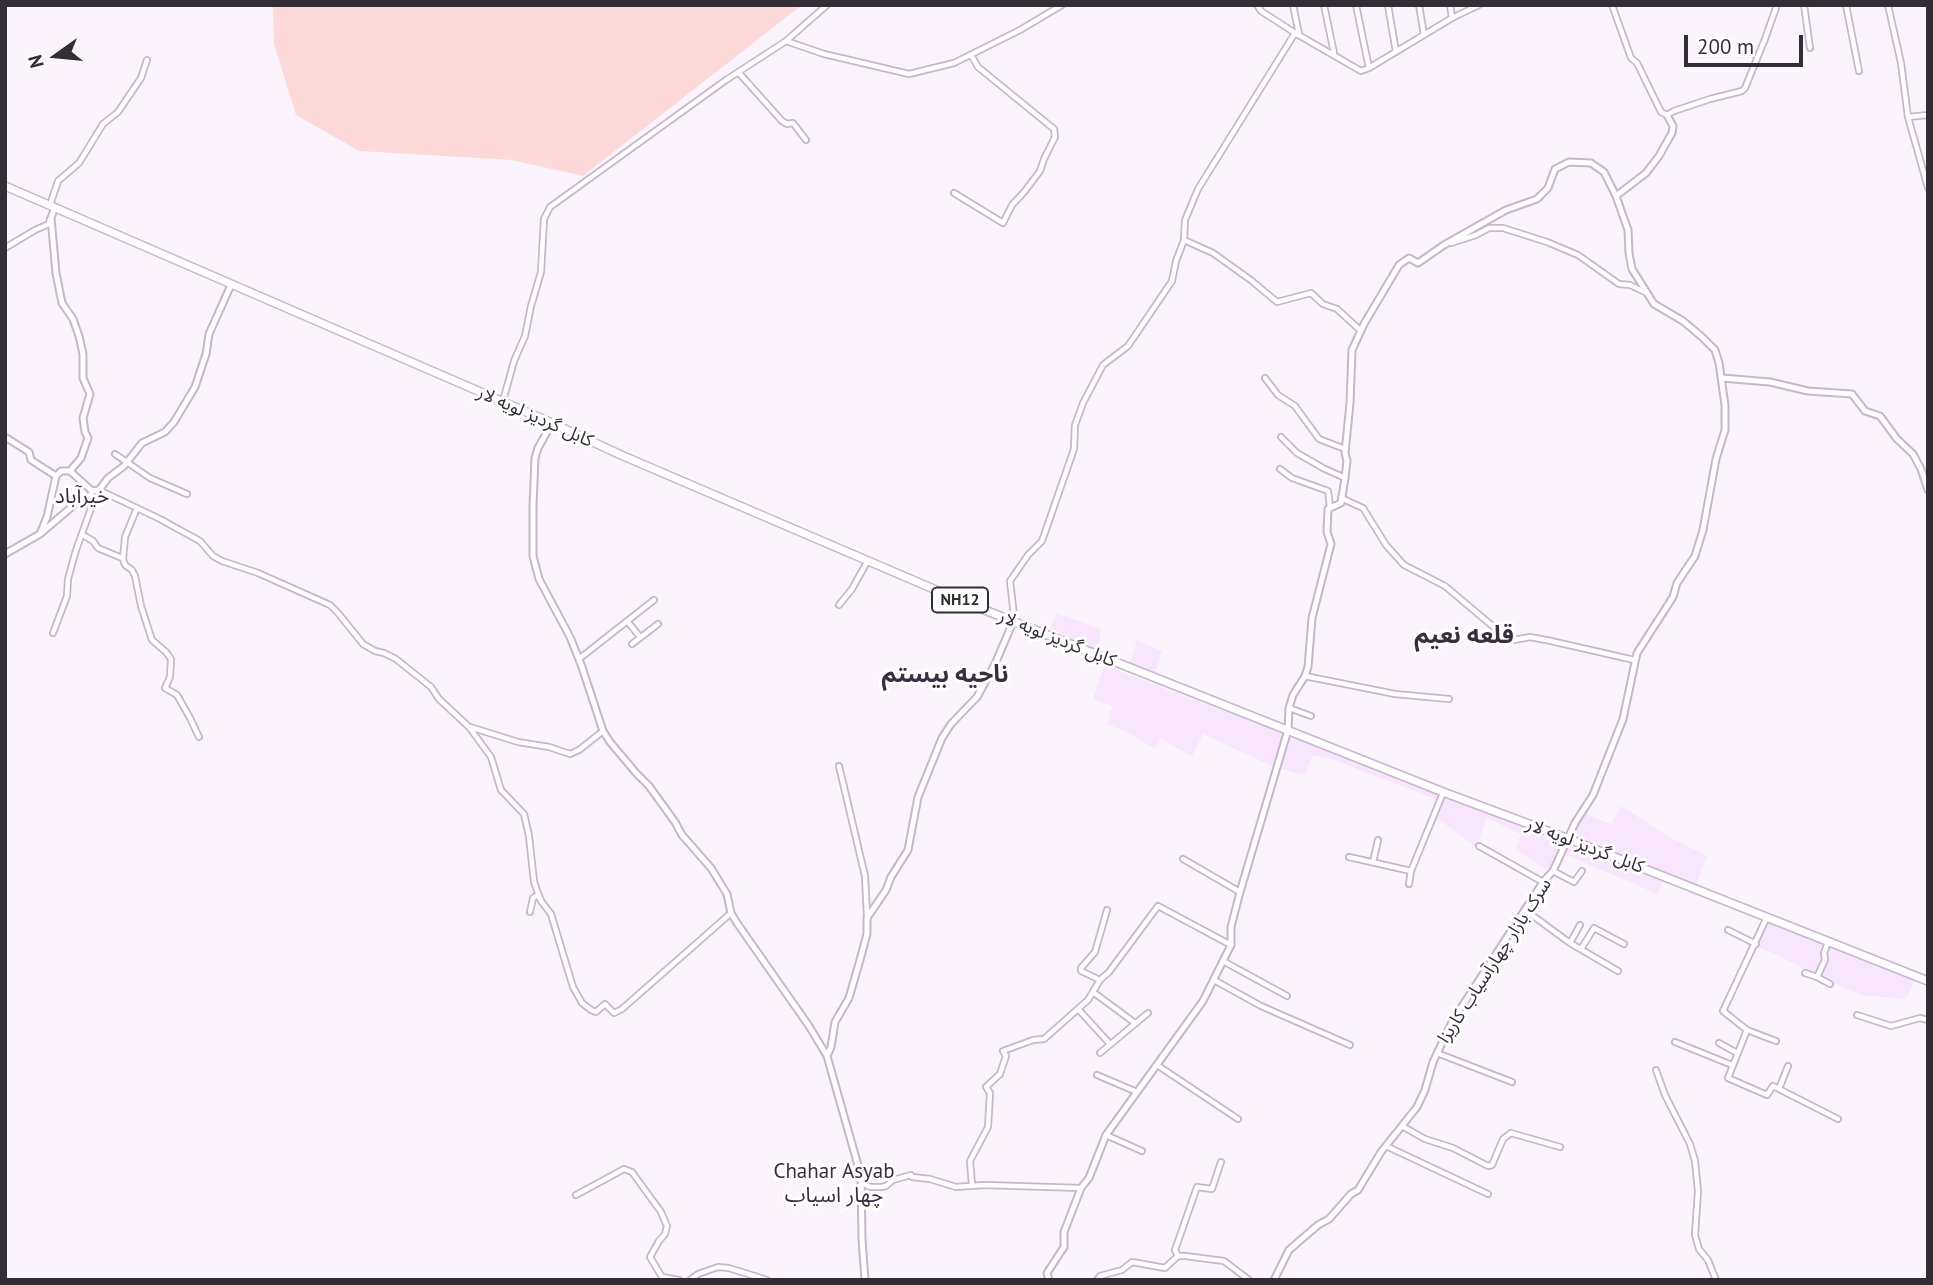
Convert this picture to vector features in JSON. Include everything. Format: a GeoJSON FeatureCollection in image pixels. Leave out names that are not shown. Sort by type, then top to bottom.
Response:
{"type":"FeatureCollection","features":[{"type":"Feature","properties":{"kind":"highway","name":"کابل گردیز لویه لار"},"geometry":{"type":"LineString","coordinates":[[5,186],[867,562],[1443,792],[1928,981]]}},
{"type":"Feature","properties":{"kind":"street"},"geometry":{"type":"LineString","coordinates":[[503,402],[514,362],[526,337],[541,272],[544,219],[550,207],[726,80],[786,41],[827,5]]}},
{"type":"Feature","properties":{"kind":"street"},"geometry":{"type":"LineString","coordinates":[[786,41],[824,54],[909,74],[954,63],[1020,30],[1062,5]]}},
{"type":"Feature","properties":{"kind":"street"},"geometry":{"type":"LineString","coordinates":[[1257,5],[1261,11],[1297,34],[1361,71],[1479,5]]}},
{"type":"Feature","properties":{"kind":"street"},"geometry":{"type":"LineString","coordinates":[[867,918],[908,850],[918,797],[942,738],[951,724],[977,697],[1013,622],[1010,581],[1028,555],[1042,541],[1074,449],[1075,425],[1083,403],[1103,365],[1128,346],[1172,281],[1184,240],[1185,220],[1198,189],[1297,34],[1293,5]]}},
{"type":"Feature","properties":{"kind":"street"},"geometry":{"type":"LineString","coordinates":[[1324,5],[1334,54]]}},
{"type":"Feature","properties":{"kind":"street"},"geometry":{"type":"LineString","coordinates":[[1356,5],[1369,68]]}},
{"type":"Feature","properties":{"kind":"street"},"geometry":{"type":"LineString","coordinates":[[1388,5],[1396,52]]}},
{"type":"Feature","properties":{"kind":"street"},"geometry":{"type":"LineString","coordinates":[[1419,5],[1424,35]]}},
{"type":"Feature","properties":{"kind":"street"},"geometry":{"type":"LineString","coordinates":[[1450,5],[1452,18]]}},
{"type":"Feature","properties":{"kind":"street"},"geometry":{"type":"LineString","coordinates":[[1612,5],[1631,58],[1637,63],[1661,111],[1667,115],[1673,127],[1659,156],[1646,173],[1616,197]]}},
{"type":"Feature","properties":{"kind":"street"},"geometry":{"type":"LineString","coordinates":[[1667,115],[1745,88],[1777,5]]}},
{"type":"Feature","properties":{"kind":"street"},"geometry":{"type":"LineString","coordinates":[[1804,5],[1810,48]]}},
{"type":"Feature","properties":{"kind":"street"},"geometry":{"type":"LineString","coordinates":[[1846,5],[1859,71]]}},
{"type":"Feature","properties":{"kind":"street"},"geometry":{"type":"LineString","coordinates":[[1888,5],[1901,63],[1908,117],[1928,188]]}},
{"type":"Feature","properties":{"kind":"street"},"geometry":{"type":"LineString","coordinates":[[954,193],[1003,223],[1012,205],[1040,172],[1055,137],[1054,129],[978,67],[971,55]]}},
{"type":"Feature","properties":{"kind":"street"},"geometry":{"type":"LineString","coordinates":[[70,471],[81,458],[88,438],[83,418],[90,394],[83,378],[83,355],[79,336],[73,319],[62,303],[56,273],[52,206],[58,181],[79,163],[103,124],[118,112],[141,78],[148,60]]}},
{"type":"Feature","properties":{"kind":"street"},"geometry":{"type":"LineString","coordinates":[[739,73],[782,121],[793,123],[806,140]]}},
{"type":"Feature","properties":{"kind":"street"},"geometry":{"type":"LineString","coordinates":[[1908,117],[1928,115]]}},
{"type":"Feature","properties":{"kind":"street"},"geometry":{"type":"LineString","coordinates":[[1330,507],[1341,503],[1341,498],[1345,478],[1352,350],[1399,265],[1409,258],[1419,263],[1444,245],[1506,210],[1537,198],[1548,188],[1555,169],[1569,162],[1591,163],[1604,172],[1628,230],[1632,269],[1654,304],[1683,321],[1715,350],[1722,378],[1725,430],[1695,556],[1634,660],[1551,640],[1530,637],[1514,640],[1502,634],[1445,586],[1404,565],[1385,545],[1363,508],[1341,498]]}},
{"type":"Feature","properties":{"kind":"street"},"geometry":{"type":"LineString","coordinates":[[5,248],[49,224],[51,218]]}},
{"type":"Feature","properties":{"kind":"street"},"geometry":{"type":"LineString","coordinates":[[1444,245],[1489,228],[1503,228],[1578,255],[1619,284],[1630,285],[1647,293]]}},
{"type":"Feature","properties":{"kind":"street"},"geometry":{"type":"LineString","coordinates":[[1184,240],[1213,253],[1277,302],[1311,293],[1322,304],[1337,309],[1361,331]]}},
{"type":"Feature","properties":{"kind":"street"},"geometry":{"type":"LineString","coordinates":[[5,554],[40,534],[74,505],[89,498],[127,462],[142,443],[165,432],[195,387],[209,334],[231,285]]}},
{"type":"Feature","properties":{"kind":"street"},"geometry":{"type":"LineString","coordinates":[[1265,378],[1278,396],[1294,406],[1319,439],[1345,449]]}},
{"type":"Feature","properties":{"kind":"street"},"geometry":{"type":"LineString","coordinates":[[1722,378],[1770,383],[1798,390],[1853,394],[1865,411],[1880,416],[1897,439],[1913,454],[1928,490]]}},
{"type":"Feature","properties":{"kind":"street"},"geometry":{"type":"LineString","coordinates":[[552,423],[538,448],[536,458],[533,556],[539,579],[570,637],[603,731],[649,786],[682,835],[711,868],[727,894],[731,913],[827,1056],[861,1176],[865,1280]]}},
{"type":"Feature","properties":{"kind":"street"},"geometry":{"type":"LineString","coordinates":[[5,437],[29,452],[31,460],[56,476]]}},
{"type":"Feature","properties":{"kind":"street"},"geometry":{"type":"LineString","coordinates":[[1281,437],[1297,453],[1345,478]]}},
{"type":"Feature","properties":{"kind":"street"},"geometry":{"type":"LineString","coordinates":[[116,454],[150,478],[187,494]]}},
{"type":"Feature","properties":{"kind":"street"},"geometry":{"type":"LineString","coordinates":[[1049,1280],[1047,1273],[1064,1247],[1064,1232],[1106,1135],[1203,1001],[1231,945],[1231,927],[1288,730],[1289,708],[1308,667],[1312,618],[1331,544],[1327,532],[1330,507],[1328,491],[1292,478],[1280,469]]}},
{"type":"Feature","properties":{"kind":"street"},"geometry":{"type":"LineString","coordinates":[[40,534],[47,517],[56,476],[61,471],[70,471],[95,491],[137,508],[200,541],[213,556],[222,561],[258,573],[330,606],[363,644],[397,659],[431,687],[439,699],[469,727],[491,757],[501,790],[524,814],[533,874],[541,901]]}},
{"type":"Feature","properties":{"kind":"street"},"geometry":{"type":"LineString","coordinates":[[53,633],[67,596],[69,571],[93,503],[89,498]]}},
{"type":"Feature","properties":{"kind":"street"},"geometry":{"type":"LineString","coordinates":[[137,508],[124,537],[123,559],[135,576],[152,640],[171,659],[170,677],[165,688],[177,695],[199,737]]}},
{"type":"Feature","properties":{"kind":"street"},"geometry":{"type":"LineString","coordinates":[[83,535],[92,540],[98,548],[123,559]]}},
{"type":"Feature","properties":{"kind":"street"},"geometry":{"type":"LineString","coordinates":[[839,605],[852,589],[867,562]]}},
{"type":"Feature","properties":{"kind":"street"},"geometry":{"type":"LineString","coordinates":[[579,659],[654,600]]}},
{"type":"Feature","properties":{"kind":"street"},"geometry":{"type":"LineString","coordinates":[[628,622],[640,637]]}},
{"type":"Feature","properties":{"kind":"street"},"geometry":{"type":"LineString","coordinates":[[632,643],[658,624]]}},
{"type":"Feature","properties":{"kind":"street","name":"سرک بازار چهارآسیاب کاریزا"},"geometry":{"type":"LineString","coordinates":[[1274,1280],[1289,1250],[1329,1219],[1358,1190],[1386,1146],[1417,1107],[1437,1053],[1453,1020],[1543,882],[1553,871],[1593,795],[1623,719],[1634,660]]}},
{"type":"Feature","properties":{"kind":"street"},"geometry":{"type":"LineString","coordinates":[[1305,676],[1395,694],[1449,699]]}},
{"type":"Feature","properties":{"kind":"street"},"geometry":{"type":"LineString","coordinates":[[1289,708],[1311,716]]}},
{"type":"Feature","properties":{"kind":"street"},"geometry":{"type":"LineString","coordinates":[[469,727],[518,743],[548,747],[570,754],[603,731]]}},
{"type":"Feature","properties":{"kind":"street"},"geometry":{"type":"LineString","coordinates":[[827,1056],[835,1022],[849,998],[867,934],[865,876],[839,766]]}},
{"type":"Feature","properties":{"kind":"street"},"geometry":{"type":"LineString","coordinates":[[1409,884],[1411,871],[1443,792]]}},
{"type":"Feature","properties":{"kind":"street"},"geometry":{"type":"LineString","coordinates":[[1373,862],[1378,840]]}},
{"type":"Feature","properties":{"kind":"street"},"geometry":{"type":"LineString","coordinates":[[1479,846],[1543,882]]}},
{"type":"Feature","properties":{"kind":"street"},"geometry":{"type":"LineString","coordinates":[[1349,857],[1411,871]]}},
{"type":"Feature","properties":{"kind":"street"},"geometry":{"type":"LineString","coordinates":[[1183,859],[1240,892]]}},
{"type":"Feature","properties":{"kind":"street"},"geometry":{"type":"LineString","coordinates":[[1553,871],[1574,882],[1581,871]]}},
{"type":"Feature","properties":{"kind":"street"},"geometry":{"type":"LineString","coordinates":[[530,912],[533,898],[538,895],[551,915],[573,987],[582,1003],[596,1012],[605,1004],[614,1013],[622,1009],[731,913]]}},
{"type":"Feature","properties":{"kind":"street"},"geometry":{"type":"LineString","coordinates":[[972,1185],[970,1160],[988,1127],[990,1093],[986,1087],[1000,1074],[1006,1056],[1003,1051],[1033,1040],[1044,1039],[1088,1000],[1100,980],[1109,972],[1158,906],[1231,945]]}},
{"type":"Feature","properties":{"kind":"street"},"geometry":{"type":"LineString","coordinates":[[1100,980],[1081,971],[1081,968],[1095,952],[1107,910]]}},
{"type":"Feature","properties":{"kind":"street"},"geometry":{"type":"LineString","coordinates":[[1525,911],[1570,943],[1618,971]]}},
{"type":"Feature","properties":{"kind":"street"},"geometry":{"type":"LineString","coordinates":[[1768,917],[1723,1010],[1747,1030],[1776,1041]]}},
{"type":"Feature","properties":{"kind":"street"},"geometry":{"type":"LineString","coordinates":[[1570,943],[1580,925]]}},
{"type":"Feature","properties":{"kind":"street"},"geometry":{"type":"LineString","coordinates":[[1581,949],[1594,928],[1624,944]]}},
{"type":"Feature","properties":{"kind":"street"},"geometry":{"type":"LineString","coordinates":[[1728,930],[1755,944]]}},
{"type":"Feature","properties":{"kind":"street"},"geometry":{"type":"LineString","coordinates":[[1817,977],[1825,960],[1824,953],[1829,941]]}},
{"type":"Feature","properties":{"kind":"street"},"geometry":{"type":"LineString","coordinates":[[1223,961],[1287,996]]}},
{"type":"Feature","properties":{"kind":"street"},"geometry":{"type":"LineString","coordinates":[[1805,973],[1830,984]]}},
{"type":"Feature","properties":{"kind":"street"},"geometry":{"type":"LineString","coordinates":[[1214,980],[1261,1006],[1350,1045]]}},
{"type":"Feature","properties":{"kind":"street"},"geometry":{"type":"LineString","coordinates":[[1093,992],[1135,1023]]}},
{"type":"Feature","properties":{"kind":"street"},"geometry":{"type":"LineString","coordinates":[[1078,1009],[1110,1044]]}},
{"type":"Feature","properties":{"kind":"street"},"geometry":{"type":"LineString","coordinates":[[1100,1053],[1148,1013]]}},
{"type":"Feature","properties":{"kind":"street"},"geometry":{"type":"LineString","coordinates":[[1857,1015],[1891,1026],[1920,1018],[1928,1020]]}},
{"type":"Feature","properties":{"kind":"street"},"geometry":{"type":"LineString","coordinates":[[1747,1030],[1728,1078],[1768,1095],[1772,1086],[1838,1119]]}},
{"type":"Feature","properties":{"kind":"street"},"geometry":{"type":"LineString","coordinates":[[1675,1042],[1732,1065]]}},
{"type":"Feature","properties":{"kind":"street"},"geometry":{"type":"LineString","coordinates":[[1719,1043],[1737,1053]]}},
{"type":"Feature","properties":{"kind":"street"},"geometry":{"type":"LineString","coordinates":[[1437,1053],[1511,1082]]}},
{"type":"Feature","properties":{"kind":"street"},"geometry":{"type":"LineString","coordinates":[[1157,1065],[1238,1119]]}},
{"type":"Feature","properties":{"kind":"street"},"geometry":{"type":"LineString","coordinates":[[1779,1089],[1787,1066]]}},
{"type":"Feature","properties":{"kind":"street"},"geometry":{"type":"LineString","coordinates":[[1656,1070],[1665,1095],[1690,1144],[1695,1161],[1698,1191],[1695,1235],[1699,1249],[1708,1260],[1716,1280]]}},
{"type":"Feature","properties":{"kind":"street"},"geometry":{"type":"LineString","coordinates":[[1097,1075],[1137,1092]]}},
{"type":"Feature","properties":{"kind":"street"},"geometry":{"type":"LineString","coordinates":[[1402,1126],[1488,1166],[1492,1165],[1503,1139],[1511,1133],[1560,1147]]}},
{"type":"Feature","properties":{"kind":"street"},"geometry":{"type":"LineString","coordinates":[[1106,1135],[1142,1151]]}},
{"type":"Feature","properties":{"kind":"street"},"geometry":{"type":"LineString","coordinates":[[1386,1146],[1488,1194]]}},
{"type":"Feature","properties":{"kind":"street"},"geometry":{"type":"LineString","coordinates":[[1178,1256],[1175,1250],[1197,1187],[1212,1189],[1221,1161]]}},
{"type":"Feature","properties":{"kind":"street"},"geometry":{"type":"LineString","coordinates":[[576,1195],[624,1169],[632,1172],[661,1212],[667,1226],[650,1257],[662,1277],[679,1280]]}},
{"type":"Feature","properties":{"kind":"street"},"geometry":{"type":"LineString","coordinates":[[862,1183],[881,1187],[911,1175],[956,1187],[972,1185],[1081,1188]]}},
{"type":"Feature","properties":{"kind":"street"},"geometry":{"type":"LineString","coordinates":[[1097,1280],[1100,1276],[1122,1270],[1132,1262],[1165,1268],[1178,1256],[1224,1261],[1248,1280]]}},
{"type":"Feature","properties":{"kind":"street"},"geometry":{"type":"LineString","coordinates":[[690,1280],[718,1267],[767,1280]]}},
{"type":"Feature","properties":{"kind":"shaded area"},"geometry":{"type":"Polygon","coordinates":[[[273,5],[802,5],[583,176],[512,160],[359,151],[296,115],[274,44],[273,5]]]}},
{"type":"Feature","properties":{"kind":"shaded area"},"geometry":{"type":"Polygon","coordinates":[[[1056,613],[1101,629],[1098,652],[1050,632],[1056,613]]]}},
{"type":"Feature","properties":{"kind":"shaded area"},"geometry":{"type":"Polygon","coordinates":[[[1137,640],[1162,651],[1155,674],[1130,664],[1137,640]]]}},
{"type":"Feature","properties":{"kind":"shaded area"},"geometry":{"type":"Polygon","coordinates":[[[1104,665],[1664,878],[1658,894],[1564,854],[1550,872],[1516,850],[1521,834],[1487,818],[1476,847],[1434,816],[1438,800],[1326,757],[1312,756],[1305,775],[1272,766],[1203,734],[1192,756],[1161,739],[1155,748],[1152,747],[1107,724],[1112,706],[1093,699],[1104,665]]]}},
{"type":"Feature","properties":{"kind":"shaded area"},"geometry":{"type":"Polygon","coordinates":[[[1621,806],[1671,838],[1707,856],[1696,885],[1569,836],[1581,812],[1611,824],[1621,806]]]}},
{"type":"Feature","properties":{"kind":"shaded area"},"geometry":{"type":"Polygon","coordinates":[[[1765,917],[1916,978],[1906,999],[1861,995],[1756,946],[1765,917]]]}},
{"type":"Feature","properties":{"kind":"district","name":"خیرآباد"},"geometry":{"type":"Point","coordinates":[82,497]}},
{"type":"Feature","properties":{"kind":"district","name":"قلعه نعيم"},"geometry":{"type":"Point","coordinates":[1464,636]}},
{"type":"Feature","properties":{"kind":"district","name":"ناحیه بیستم"},"geometry":{"type":"Point","coordinates":[945,675]}},
{"type":"Feature","properties":{"kind":"district","name":"Chahar Asyab چهار اسیاب"},"geometry":{"type":"Point","coordinates":[834,1184]}}]}
